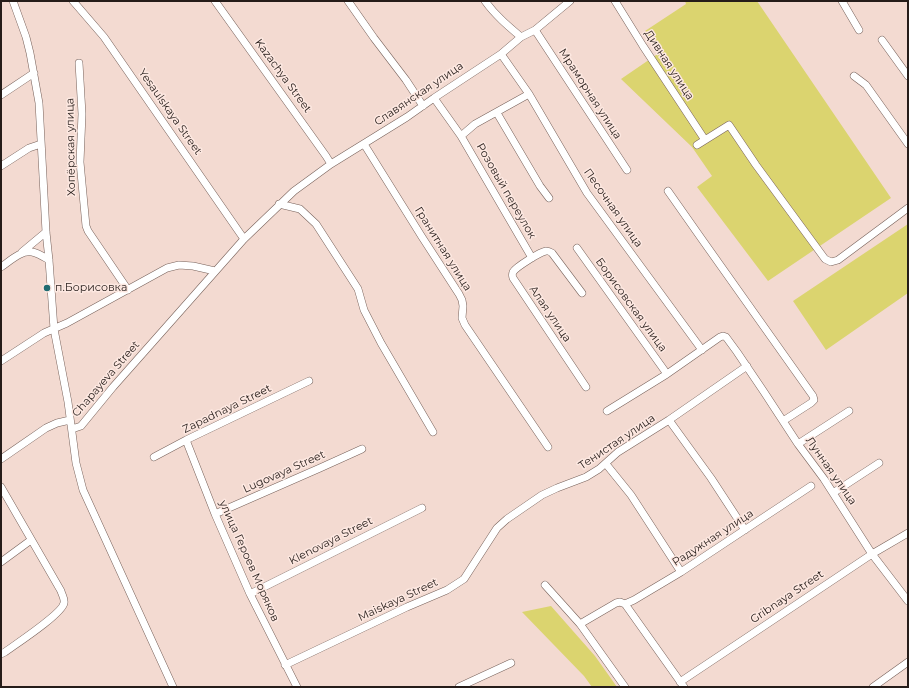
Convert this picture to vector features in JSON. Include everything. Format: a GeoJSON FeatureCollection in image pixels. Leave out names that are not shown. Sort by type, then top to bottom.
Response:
{"type":"FeatureCollection","features":[{"type":"Feature","properties":{"kind":"street"},"geometry":{"type":"LineString","coordinates":[[13,1],[26,36],[39,103],[46,232],[50,260],[54,329],[72,429]]}},
{"type":"Feature","properties":{"kind":"street","name":"Yesaulskaya Street"},"geometry":{"type":"LineString","coordinates":[[73,1],[104,36],[244,239]]}},
{"type":"Feature","properties":{"kind":"street","name":"Kazachya Street"},"geometry":{"type":"LineString","coordinates":[[215,1],[331,164]]}},
{"type":"Feature","properties":{"kind":"street"},"geometry":{"type":"LineString","coordinates":[[348,1],[406,80],[423,106]]}},
{"type":"Feature","properties":{"kind":"street"},"geometry":{"type":"LineString","coordinates":[[485,1],[500,18],[521,37]]}},
{"type":"Feature","properties":{"kind":"street","name":"Славянская улица"},"geometry":{"type":"LineString","coordinates":[[244,239],[294,191],[331,164],[407,117],[501,54],[521,37],[535,30],[570,1]]}},
{"type":"Feature","properties":{"kind":"street","name":"Дивная улица"},"geometry":{"type":"LineString","coordinates":[[615,1],[705,140]]}},
{"type":"Feature","properties":{"kind":"street"},"geometry":{"type":"LineString","coordinates":[[842,1],[859,30]]}},
{"type":"Feature","properties":{"kind":"street","name":"Мраморная улица"},"geometry":{"type":"LineString","coordinates":[[535,30],[627,170]]}},
{"type":"Feature","properties":{"kind":"street"},"geometry":{"type":"LineString","coordinates":[[882,40],[908,76]]}},
{"type":"Feature","properties":{"kind":"street","name":"Песочная улица"},"geometry":{"type":"LineString","coordinates":[[501,54],[529,94],[587,193],[702,350]]}},
{"type":"Feature","properties":{"kind":"street","name":"Хопёрская улица"},"geometry":{"type":"LineString","coordinates":[[79,63],[82,114],[80,162],[86,226],[128,290]]}},
{"type":"Feature","properties":{"kind":"street"},"geometry":{"type":"LineString","coordinates":[[1,95],[34,73]]}},
{"type":"Feature","properties":{"kind":"street"},"geometry":{"type":"LineString","coordinates":[[854,76],[866,85],[908,144]]}},
{"type":"Feature","properties":{"kind":"street"},"geometry":{"type":"LineString","coordinates":[[461,136],[475,124],[529,94]]}},
{"type":"Feature","properties":{"kind":"street","name":"Розовый переулок"},"geometry":{"type":"LineString","coordinates":[[434,98],[461,136],[532,258]]}},
{"type":"Feature","properties":{"kind":"street"},"geometry":{"type":"LineString","coordinates":[[497,112],[540,186],[549,198]]}},
{"type":"Feature","properties":{"kind":"street"},"geometry":{"type":"LineString","coordinates":[[697,145],[729,125],[756,165],[825,259],[831,262],[838,260],[908,208]]}},
{"type":"Feature","properties":{"kind":"street"},"geometry":{"type":"LineString","coordinates":[[1,166],[29,148],[41,144]]}},
{"type":"Feature","properties":{"kind":"street","name":"Гранитная улица"},"geometry":{"type":"LineString","coordinates":[[364,144],[422,237],[460,294],[463,306],[462,318],[465,326],[548,447]]}},
{"type":"Feature","properties":{"kind":"street"},"geometry":{"type":"LineString","coordinates":[[668,191],[813,396],[814,400],[811,403],[783,421]]}},
{"type":"Feature","properties":{"kind":"street"},"geometry":{"type":"LineString","coordinates":[[279,204],[300,209],[316,224],[358,289],[364,310],[381,343],[433,432]]}},
{"type":"Feature","properties":{"kind":"street"},"geometry":{"type":"LineString","coordinates":[[1,267],[20,254],[46,232]]}},
{"type":"Feature","properties":{"kind":"street","name":"Chapayeva Street"},"geometry":{"type":"LineString","coordinates":[[173,687],[82,490],[76,463],[72,429],[81,426],[113,387],[244,239]]}},
{"type":"Feature","properties":{"kind":"street","name":"Борисовская улица"},"geometry":{"type":"LineString","coordinates":[[577,248],[666,374]]}},
{"type":"Feature","properties":{"kind":"street"},"geometry":{"type":"LineString","coordinates":[[20,254],[31,251],[50,260]]}},
{"type":"Feature","properties":{"kind":"street","name":"Алая улица"},"geometry":{"type":"LineString","coordinates":[[582,293],[552,253],[548,251],[532,258],[515,270],[512,274],[513,278],[586,387]]}},
{"type":"Feature","properties":{"kind":"street"},"geometry":{"type":"LineString","coordinates":[[1,361],[44,333],[67,323],[167,268],[179,265],[193,266],[215,271]]}},
{"type":"Feature","properties":{"kind":"street","name":"Лунная улица"},"geometry":{"type":"LineString","coordinates":[[702,350],[720,337],[723,336],[726,338],[737,352],[798,444],[824,479],[872,554],[908,601]]}},
{"type":"Feature","properties":{"kind":"street"},"geometry":{"type":"LineString","coordinates":[[607,411],[702,350]]}},
{"type":"Feature","properties":{"kind":"street","name":"Тенистая улица"},"geometry":{"type":"LineString","coordinates":[[497,528],[507,519],[542,495],[586,477],[599,469],[618,452],[669,420],[746,366]]}},
{"type":"Feature","properties":{"kind":"street","name":"Zapadnaya Street"},"geometry":{"type":"LineString","coordinates":[[154,457],[309,381]]}},
{"type":"Feature","properties":{"kind":"street"},"geometry":{"type":"LineString","coordinates":[[798,444],[849,411]]}},
{"type":"Feature","properties":{"kind":"street"},"geometry":{"type":"LineString","coordinates":[[1,459],[46,428],[57,423],[70,420]]}},
{"type":"Feature","properties":{"kind":"street"},"geometry":{"type":"LineString","coordinates":[[669,420],[746,530]]}},
{"type":"Feature","properties":{"kind":"street","name":"улица Героев Моряков"},"geometry":{"type":"LineString","coordinates":[[186,440],[215,514],[250,594],[297,687]]}},
{"type":"Feature","properties":{"kind":"street","name":"Lugovaya Street"},"geometry":{"type":"LineString","coordinates":[[215,514],[362,449]]}},
{"type":"Feature","properties":{"kind":"street"},"geometry":{"type":"LineString","coordinates":[[833,493],[879,463]]}},
{"type":"Feature","properties":{"kind":"street"},"geometry":{"type":"LineString","coordinates":[[606,464],[631,495],[681,572]]}},
{"type":"Feature","properties":{"kind":"street","name":"Радужная улица"},"geometry":{"type":"LineString","coordinates":[[580,624],[616,603],[620,602],[625,604],[634,600],[681,572],[811,486]]}},
{"type":"Feature","properties":{"kind":"street"},"geometry":{"type":"LineString","coordinates":[[1,487],[64,598],[64,605],[59,612],[37,630],[1,654]]}},
{"type":"Feature","properties":{"kind":"street","name":"Klenovaya Street"},"geometry":{"type":"LineString","coordinates":[[250,594],[422,508]]}},
{"type":"Feature","properties":{"kind":"street","name":"Maiskaya Street"},"geometry":{"type":"LineString","coordinates":[[285,665],[407,607],[447,590],[464,579],[497,528]]}},
{"type":"Feature","properties":{"kind":"street","name":"Gribnaya Street"},"geometry":{"type":"LineString","coordinates":[[682,684],[872,554],[908,533]]}},
{"type":"Feature","properties":{"kind":"street"},"geometry":{"type":"LineString","coordinates":[[1,562],[31,540]]}},
{"type":"Feature","properties":{"kind":"street"},"geometry":{"type":"LineString","coordinates":[[545,586],[580,624],[625,687]]}},
{"type":"Feature","properties":{"kind":"street"},"geometry":{"type":"LineString","coordinates":[[625,604],[682,684]]}},
{"type":"Feature","properties":{"kind":"street"},"geometry":{"type":"LineString","coordinates":[[873,687],[908,662]]}},
{"type":"Feature","properties":{"kind":"street"},"geometry":{"type":"LineString","coordinates":[[459,687],[511,663]]}},
{"type":"Feature","properties":{"kind":"shaded area"},"geometry":{"type":"Polygon","coordinates":[[[685,1],[757,1],[891,198],[768,281],[697,187],[712,176],[692,147],[621,79],[659,53],[645,31],[686,4],[685,1]]]}},
{"type":"Feature","properties":{"kind":"shaded area"},"geometry":{"type":"Polygon","coordinates":[[[908,224],[908,293],[826,350],[793,301],[908,224]]]}},
{"type":"Feature","properties":{"kind":"shaded area"},"geometry":{"type":"Polygon","coordinates":[[[551,606],[595,656],[617,687],[592,687],[584,676],[522,612],[551,606]]]}},
{"type":"Feature","properties":{"kind":"place","name":"п.Борисовка"},"geometry":{"type":"Point","coordinates":[47,288]}}]}
